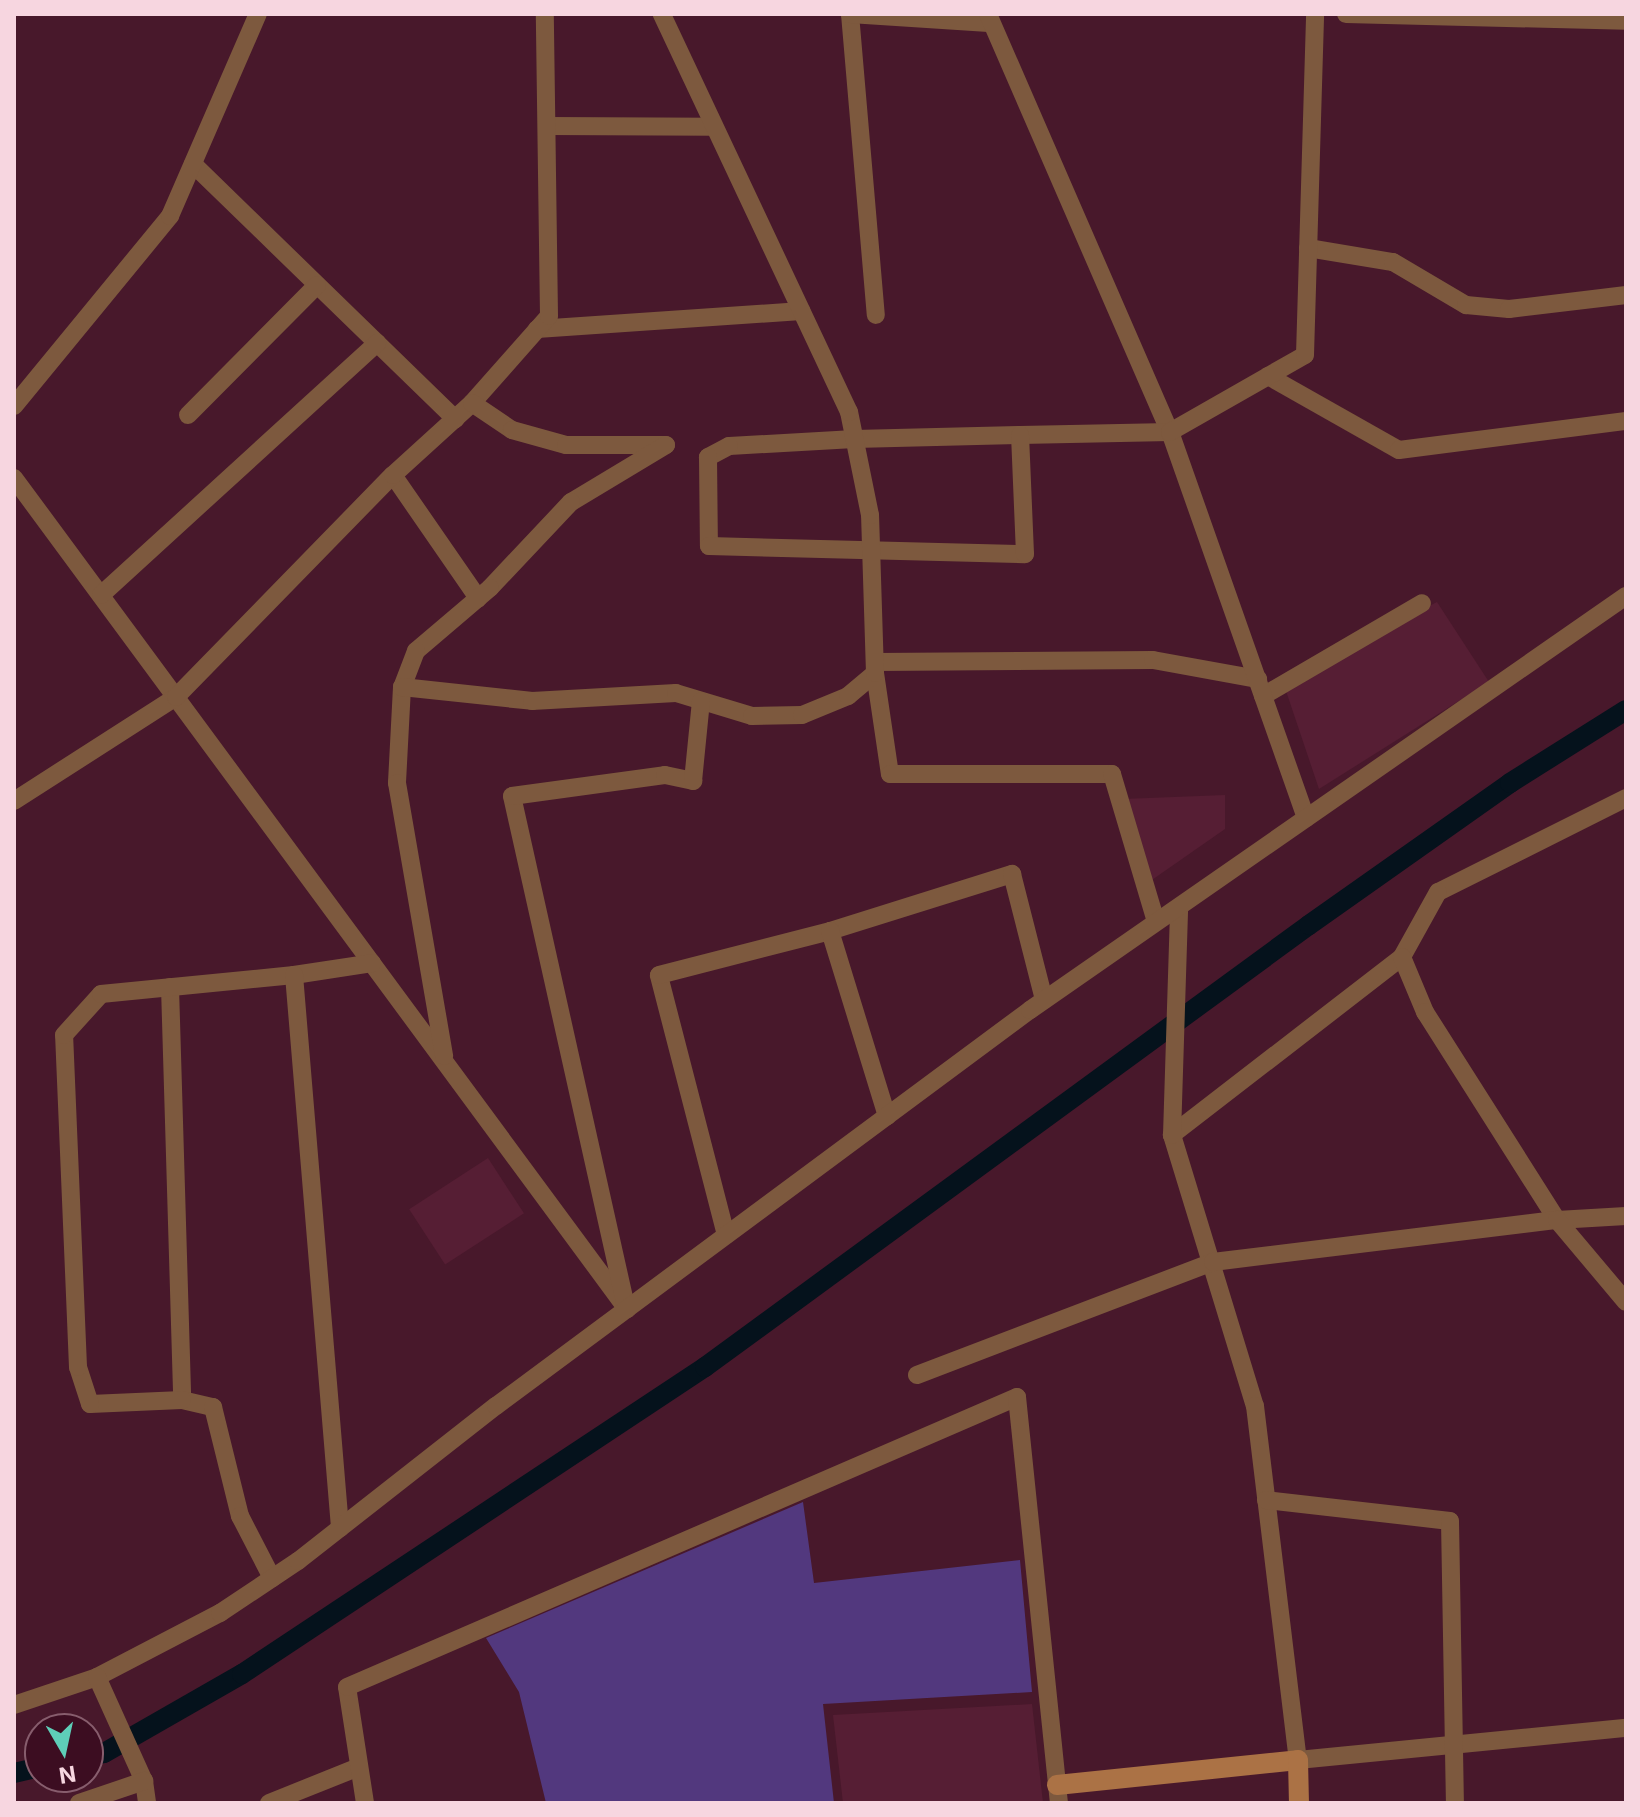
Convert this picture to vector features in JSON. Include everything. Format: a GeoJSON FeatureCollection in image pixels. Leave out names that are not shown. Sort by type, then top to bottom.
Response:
{"type":"FeatureCollection","features":[{"type":"Feature","properties":{"kind":"street"},"geometry":{"type":"LineString","coordinates":[[14,406],[170,216],[258,14]]}},
{"type":"Feature","properties":{"kind":"street"},"geometry":{"type":"LineString","coordinates":[[14,801],[176,697],[393,475],[472,403],[549,316],[545,14]]}},
{"type":"Feature","properties":{"kind":"street"},"geometry":{"type":"LineString","coordinates":[[662,14],[849,412],[870,515],[875,667],[890,774],[1112,774],[1156,922]]}},
{"type":"Feature","properties":{"kind":"street"},"geometry":{"type":"LineString","coordinates":[[876,315],[850,14],[988,18],[1170,432],[1306,818]]}},
{"type":"Feature","properties":{"kind":"street"},"geometry":{"type":"LineString","coordinates":[[1020,435],[1025,554],[709,546],[708,457],[729,446],[854,439],[1020,435],[1170,432],[1305,355],[1315,14]]}},
{"type":"Feature","properties":{"kind":"street"},"geometry":{"type":"LineString","coordinates":[[1346,14],[1626,21]]}},
{"type":"Feature","properties":{"kind":"street"},"geometry":{"type":"LineString","coordinates":[[547,126],[714,127]]}},
{"type":"Feature","properties":{"kind":"street"},"geometry":{"type":"LineString","coordinates":[[193,164],[455,419]]}},
{"type":"Feature","properties":{"kind":"street"},"geometry":{"type":"LineString","coordinates":[[1308,248],[1393,262],[1466,305],[1509,309],[1626,295]]}},
{"type":"Feature","properties":{"kind":"street"},"geometry":{"type":"LineString","coordinates":[[188,415],[317,285]]}},
{"type":"Feature","properties":{"kind":"street"},"geometry":{"type":"LineString","coordinates":[[537,329],[801,311]]}},
{"type":"Feature","properties":{"kind":"street"},"geometry":{"type":"LineString","coordinates":[[101,595],[377,343]]}},
{"type":"Feature","properties":{"kind":"street"},"geometry":{"type":"LineString","coordinates":[[1268,376],[1399,450],[1626,421]]}},
{"type":"Feature","properties":{"kind":"street"},"geometry":{"type":"LineString","coordinates":[[445,1062],[397,783],[402,687],[416,651],[478,598],[571,502],[666,445],[566,445],[512,430],[472,403]]}},
{"type":"Feature","properties":{"kind":"street"},"geometry":{"type":"LineString","coordinates":[[393,475],[478,598]]}},
{"type":"Feature","properties":{"kind":"street"},"geometry":{"type":"LineString","coordinates":[[14,478],[627,1309]]}},
{"type":"Feature","properties":{"kind":"street"},"geometry":{"type":"LineString","coordinates":[[14,1705],[97,1677],[220,1613],[272,1578],[627,1309],[1044,1000],[1626,596]]}},
{"type":"Feature","properties":{"kind":"street"},"geometry":{"type":"LineString","coordinates":[[402,687],[532,701],[676,693],[752,716],[802,715],[848,696],[875,667],[1153,660],[1260,687],[1422,603]]}},
{"type":"Feature","properties":{"kind":"street"},"geometry":{"type":"LineString","coordinates":[[627,1309],[512,796],[665,775],[693,781],[701,701]]}},
{"type":"Feature","properties":{"kind":"street"},"geometry":{"type":"LineString","coordinates":[[1172,1135],[1402,957],[1438,892],[1617,808],[1626,798]]}},
{"type":"Feature","properties":{"kind":"street"},"geometry":{"type":"LineString","coordinates":[[726,1235],[659,975],[830,931],[1012,874],[1044,1000]]}},
{"type":"Feature","properties":{"kind":"street"},"geometry":{"type":"LineString","coordinates":[[1179,907],[1172,1135],[1255,1406],[1298,1760],[1299,1803]]}},
{"type":"Feature","properties":{"kind":"street"},"geometry":{"type":"LineString","coordinates":[[830,931],[887,1116]]}},
{"type":"Feature","properties":{"kind":"street"},"geometry":{"type":"LineString","coordinates":[[1402,957],[1425,1012],[1557,1220],[1626,1302]]}},
{"type":"Feature","properties":{"kind":"street"},"geometry":{"type":"LineString","coordinates":[[272,1578],[240,1516],[213,1407],[182,1400],[90,1404],[78,1367],[71,1279],[64,1035],[101,994],[294,975],[372,963]]}},
{"type":"Feature","properties":{"kind":"street"},"geometry":{"type":"LineString","coordinates":[[294,975],[340,1528]]}},
{"type":"Feature","properties":{"kind":"street"},"geometry":{"type":"LineString","coordinates":[[170,987],[182,1400]]}},
{"type":"Feature","properties":{"kind":"street"},"geometry":{"type":"LineString","coordinates":[[917,1375],[1213,1262],[1557,1220],[1626,1216]]}},
{"type":"Feature","properties":{"kind":"street"},"geometry":{"type":"LineString","coordinates":[[365,1803],[347,1687],[1017,1397],[1058,1794],[1298,1760],[1626,1728]]}},
{"type":"Feature","properties":{"kind":"street"},"geometry":{"type":"LineString","coordinates":[[1266,1500],[1450,1521],[1455,1803]]}},
{"type":"Feature","properties":{"kind":"street"},"geometry":{"type":"LineString","coordinates":[[97,1677],[144,1781],[147,1803]]}},
{"type":"Feature","properties":{"kind":"street"},"geometry":{"type":"LineString","coordinates":[[269,1803],[359,1767]]}},
{"type":"Feature","properties":{"kind":"street"},"geometry":{"type":"LineString","coordinates":[[79,1803],[144,1781]]}},
{"type":"Feature","properties":{"kind":"shaded area"},"geometry":{"type":"Polygon","coordinates":[[[1437,602],[1489,682],[1319,789],[1283,682],[1437,602]]]}},
{"type":"Feature","properties":{"kind":"shaded area"},"geometry":{"type":"Polygon","coordinates":[[[1225,795],[1225,829],[1149,882],[1123,799],[1225,795]]]}},
{"type":"Feature","properties":{"kind":"shaded area"},"geometry":{"type":"Polygon","coordinates":[[[488,1158],[524,1213],[445,1265],[409,1209],[488,1158]]]}},
{"type":"Feature","properties":{"kind":"shaded area"},"geometry":{"type":"Polygon","coordinates":[[[803,1502],[814,1583],[1020,1560],[1032,1692],[823,1704],[834,1803],[546,1803],[519,1692],[486,1638],[803,1502]]]}},
{"type":"Feature","properties":{"kind":"shaded area"},"geometry":{"type":"Polygon","coordinates":[[[1032,1704],[1043,1803],[843,1803],[833,1715],[1032,1704]]]}},
{"type":"Feature","properties":{"kind":"waterway"},"geometry":{"type":"LineString","coordinates":[[104,1753],[242,1674],[705,1367],[1309,925],[1510,783],[1626,710]]}},
{"type":"Feature","properties":{"kind":"waterway"},"geometry":{"type":"LineString","coordinates":[[14,1773],[24,1771]]}}]}
